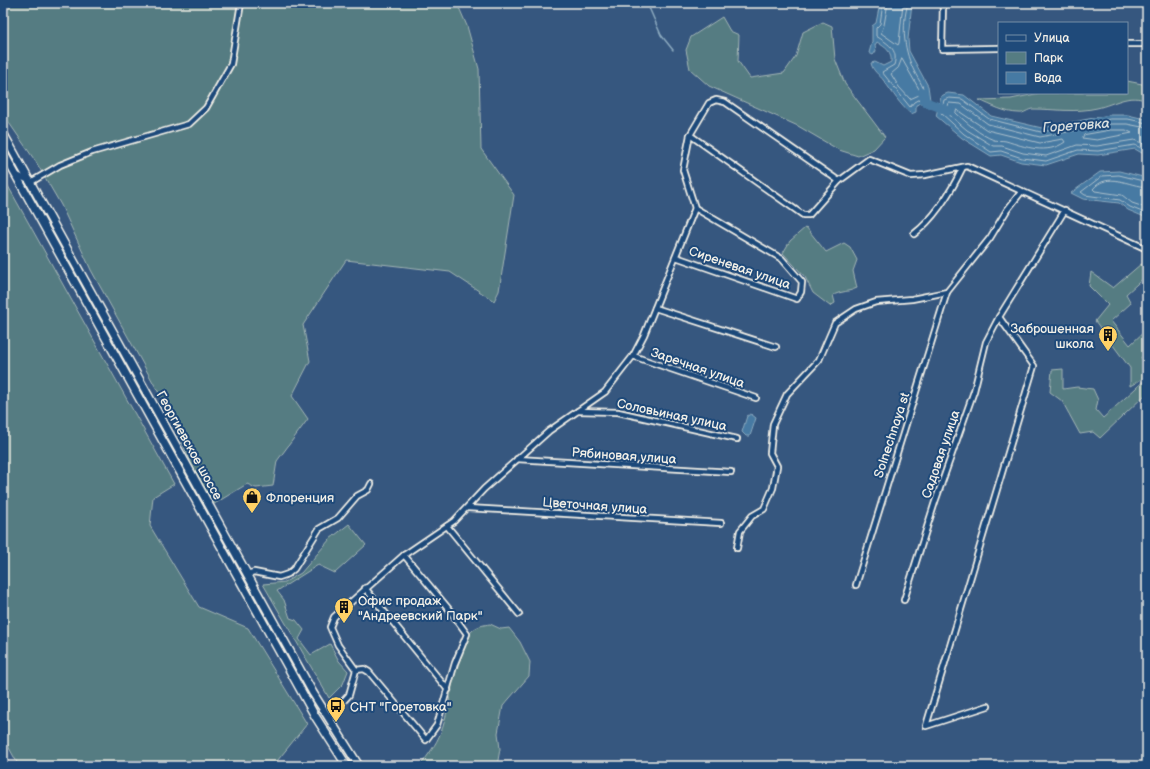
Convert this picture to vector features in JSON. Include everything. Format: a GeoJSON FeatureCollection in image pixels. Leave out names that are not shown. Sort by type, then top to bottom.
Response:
{"type":"FeatureCollection","features":[{"type":"Feature","properties":{"kind":"main road","name":"Георгиевское шоссе"},"geometry":{"type":"LineString","coordinates":[[3,133],[247,574],[328,718],[359,766]]}},
{"type":"Feature","properties":{"kind":"main road","name":"Георгиевское шоссе"},"geometry":{"type":"LineString","coordinates":[[3,152],[315,716],[347,766]]}},
{"type":"Feature","properties":{"kind":"street"},"geometry":{"type":"LineString","coordinates":[[16,174],[25,181],[31,182],[60,165],[92,152],[189,124],[206,108],[230,64],[241,3]]}},
{"type":"Feature","properties":{"kind":"street"},"geometry":{"type":"LineString","coordinates":[[943,3],[942,49],[998,48]]}},
{"type":"Feature","properties":{"kind":"street"},"geometry":{"type":"LineString","coordinates":[[1128,44],[1147,44]]}},
{"type":"Feature","properties":{"kind":"street"},"geometry":{"type":"LineString","coordinates":[[356,670],[338,645],[330,627],[334,617],[404,555],[447,526],[467,508],[484,489],[548,431],[605,392],[633,356],[644,336],[695,208],[683,170],[690,135],[709,103],[716,100],[725,102],[839,181]]}},
{"type":"Feature","properties":{"kind":"street"},"geometry":{"type":"LineString","coordinates":[[690,135],[803,215],[809,215],[839,181],[869,159],[911,176],[925,175],[966,166],[1022,192],[1066,210],[1147,249]]}},
{"type":"Feature","properties":{"kind":"street"},"geometry":{"type":"LineString","coordinates":[[914,234],[926,224],[937,211],[963,167]]}},
{"type":"Feature","properties":{"kind":"street"},"geometry":{"type":"LineString","coordinates":[[737,548],[740,530],[752,516],[764,509],[773,488],[777,466],[770,453],[773,424],[787,394],[819,360],[835,323],[856,309],[876,302],[912,299],[946,292],[990,238],[1007,210],[1022,192]]}},
{"type":"Feature","properties":{"kind":"street","name":"Сиреневая улица"},"geometry":{"type":"LineString","coordinates":[[676,257],[797,299],[801,292],[802,282],[782,259],[695,208]]}},
{"type":"Feature","properties":{"kind":"street","name":"Садовая улица"},"geometry":{"type":"LineString","coordinates":[[904,600],[935,502],[974,391],[986,342],[999,317],[1066,210]]}},
{"type":"Feature","properties":{"kind":"street","name":"Solnechnaya st"},"geometry":{"type":"LineString","coordinates":[[856,585],[946,292]]}},
{"type":"Feature","properties":{"kind":"street"},"geometry":{"type":"LineString","coordinates":[[655,308],[776,347]]}},
{"type":"Feature","properties":{"kind":"street"},"geometry":{"type":"LineString","coordinates":[[988,706],[926,726],[1034,366],[999,317]]}},
{"type":"Feature","properties":{"kind":"street","name":"Заречная улица"},"geometry":{"type":"LineString","coordinates":[[633,356],[756,398]]}},
{"type":"Feature","properties":{"kind":"street","name":"Соловьиная улица"},"geometry":{"type":"LineString","coordinates":[[578,411],[618,412],[738,439]]}},
{"type":"Feature","properties":{"kind":"street","name":"Рябиновая улица"},"geometry":{"type":"LineString","coordinates":[[517,459],[731,472]]}},
{"type":"Feature","properties":{"kind":"street"},"geometry":{"type":"LineString","coordinates":[[247,574],[254,572],[279,577],[288,574],[294,569],[319,529],[338,518],[357,496],[368,490],[371,484]]}},
{"type":"Feature","properties":{"kind":"street","name":"Цветочная улица"},"geometry":{"type":"LineString","coordinates":[[467,508],[720,523]]}},
{"type":"Feature","properties":{"kind":"street"},"geometry":{"type":"LineString","coordinates":[[447,526],[519,614]]}},
{"type":"Feature","properties":{"kind":"street"},"geometry":{"type":"LineString","coordinates":[[356,670],[364,669],[368,672],[426,740],[437,725],[467,634],[448,608],[404,555]]}},
{"type":"Feature","properties":{"kind":"street"},"geometry":{"type":"LineString","coordinates":[[366,588],[448,690]]}},
{"type":"Feature","properties":{"kind":"street"},"geometry":{"type":"LineString","coordinates":[[328,718],[349,695],[356,670]]}},
{"type":"Feature","properties":{"kind":"green space"},"geometry":{"type":"Polygon","coordinates":[[[3,3],[457,3],[467,26],[479,69],[481,149],[514,195],[499,291],[494,301],[450,272],[346,260],[303,325],[310,361],[292,396],[308,419],[277,461],[273,486],[256,488],[247,484],[214,504],[192,465],[165,404],[91,270],[61,205],[36,162],[3,114],[3,3]]]}},
{"type":"Feature","properties":{"kind":"green space"},"geometry":{"type":"Polygon","coordinates":[[[722,17],[730,31],[739,35],[738,61],[750,78],[784,73],[796,56],[803,32],[823,22],[832,26],[835,59],[845,84],[885,137],[874,149],[858,156],[839,150],[798,126],[709,86],[690,69],[686,50],[691,37],[722,17]]]}},
{"type":"Feature","properties":{"kind":"green space"},"geometry":{"type":"Polygon","coordinates":[[[1128,81],[1147,85],[1147,101],[1134,98],[1104,106],[1073,111],[1033,109],[1021,113],[1014,113],[979,100],[1011,99],[1035,94],[1128,94],[1128,81]]]}},
{"type":"Feature","properties":{"kind":"green space"},"geometry":{"type":"Polygon","coordinates":[[[3,177],[174,484],[153,497],[150,526],[199,607],[248,628],[307,724],[273,766],[19,766],[3,737],[3,177]]]}},
{"type":"Feature","properties":{"kind":"green space"},"geometry":{"type":"Polygon","coordinates":[[[34,195],[318,708],[316,709],[32,196],[34,195]]]}},
{"type":"Feature","properties":{"kind":"green space"},"geometry":{"type":"Polygon","coordinates":[[[806,227],[826,252],[844,243],[850,247],[857,260],[853,271],[857,288],[833,295],[835,303],[830,306],[813,293],[805,277],[783,253],[790,241],[806,227]]]}},
{"type":"Feature","properties":{"kind":"green space"},"geometry":{"type":"Polygon","coordinates":[[[1141,264],[1147,266],[1147,275],[1126,294],[1131,303],[1111,321],[1130,345],[1147,329],[1147,355],[1141,357],[1146,372],[1143,378],[1130,386],[1130,368],[1095,321],[1108,305],[1089,286],[1091,272],[1113,288],[1141,264]]]}},
{"type":"Feature","properties":{"kind":"green space"},"geometry":{"type":"Polygon","coordinates":[[[1063,369],[1063,389],[1077,387],[1093,389],[1098,400],[1096,410],[1103,418],[1147,378],[1147,393],[1100,438],[1093,432],[1080,434],[1062,401],[1050,392],[1052,370],[1063,369]]]}},
{"type":"Feature","properties":{"kind":"green space"},"geometry":{"type":"Polygon","coordinates":[[[349,524],[366,545],[335,573],[318,565],[277,591],[284,600],[290,618],[296,620],[304,630],[299,639],[311,655],[330,644],[339,661],[348,671],[343,684],[329,698],[263,584],[285,582],[301,573],[330,539],[349,524]]]}},
{"type":"Feature","properties":{"kind":"green space"},"geometry":{"type":"Polygon","coordinates":[[[490,624],[501,629],[509,628],[520,642],[530,662],[529,676],[503,706],[498,733],[500,749],[497,766],[420,766],[434,746],[441,732],[445,721],[458,663],[467,638],[473,630],[490,624]]]}},
{"type":"Feature","properties":{"kind":"water"},"geometry":{"type":"Polygon","coordinates":[[[880,3],[912,3],[908,39],[909,51],[928,86],[930,100],[916,105],[916,112],[911,114],[900,103],[875,71],[871,63],[875,62],[883,66],[891,62],[889,52],[877,42],[875,45],[876,51],[873,55],[869,53],[872,42],[872,26],[876,23],[880,3]]]}},
{"type":"Feature","properties":{"kind":"water"},"geometry":{"type":"Polygon","coordinates":[[[948,93],[964,95],[991,116],[1042,128],[1109,115],[1128,115],[1147,119],[1147,156],[1135,149],[1098,155],[1079,154],[1046,165],[1021,162],[1001,155],[991,156],[962,138],[936,116],[941,96],[948,93]]]}},
{"type":"Feature","properties":{"kind":"water"},"geometry":{"type":"Polygon","coordinates":[[[1119,171],[1147,178],[1147,218],[1128,210],[1119,203],[1083,199],[1071,193],[1100,172],[1119,171]]]}},
{"type":"Feature","properties":{"kind":"water"},"geometry":{"type":"Polygon","coordinates":[[[751,414],[756,418],[750,436],[746,436],[742,432],[747,416],[751,414]]]}},
{"type":"Feature","properties":{"kind":"waterway"},"geometry":{"type":"LineString","coordinates":[[647,3],[661,35],[673,50]]}},
{"type":"Feature","properties":{"kind":"waterway","name":"Горетовка"},"geometry":{"type":"LineString","coordinates":[[922,92],[926,102],[949,111]]}},
{"type":"Feature","properties":{"kind":"place","name":"Заброшенная школа"},"geometry":{"type":"Point","coordinates":[1108,352]}},
{"type":"Feature","properties":{"kind":"place","name":"Флоренция"},"geometry":{"type":"Point","coordinates":[252,514]}},
{"type":"Feature","properties":{"kind":"place","name":"Офис продаж \"Андреевский Парк\""},"geometry":{"type":"Point","coordinates":[344,624]}},
{"type":"Feature","properties":{"kind":"place","name":"СНТ \"Горетовка\""},"geometry":{"type":"Point","coordinates":[336,723]}}]}
